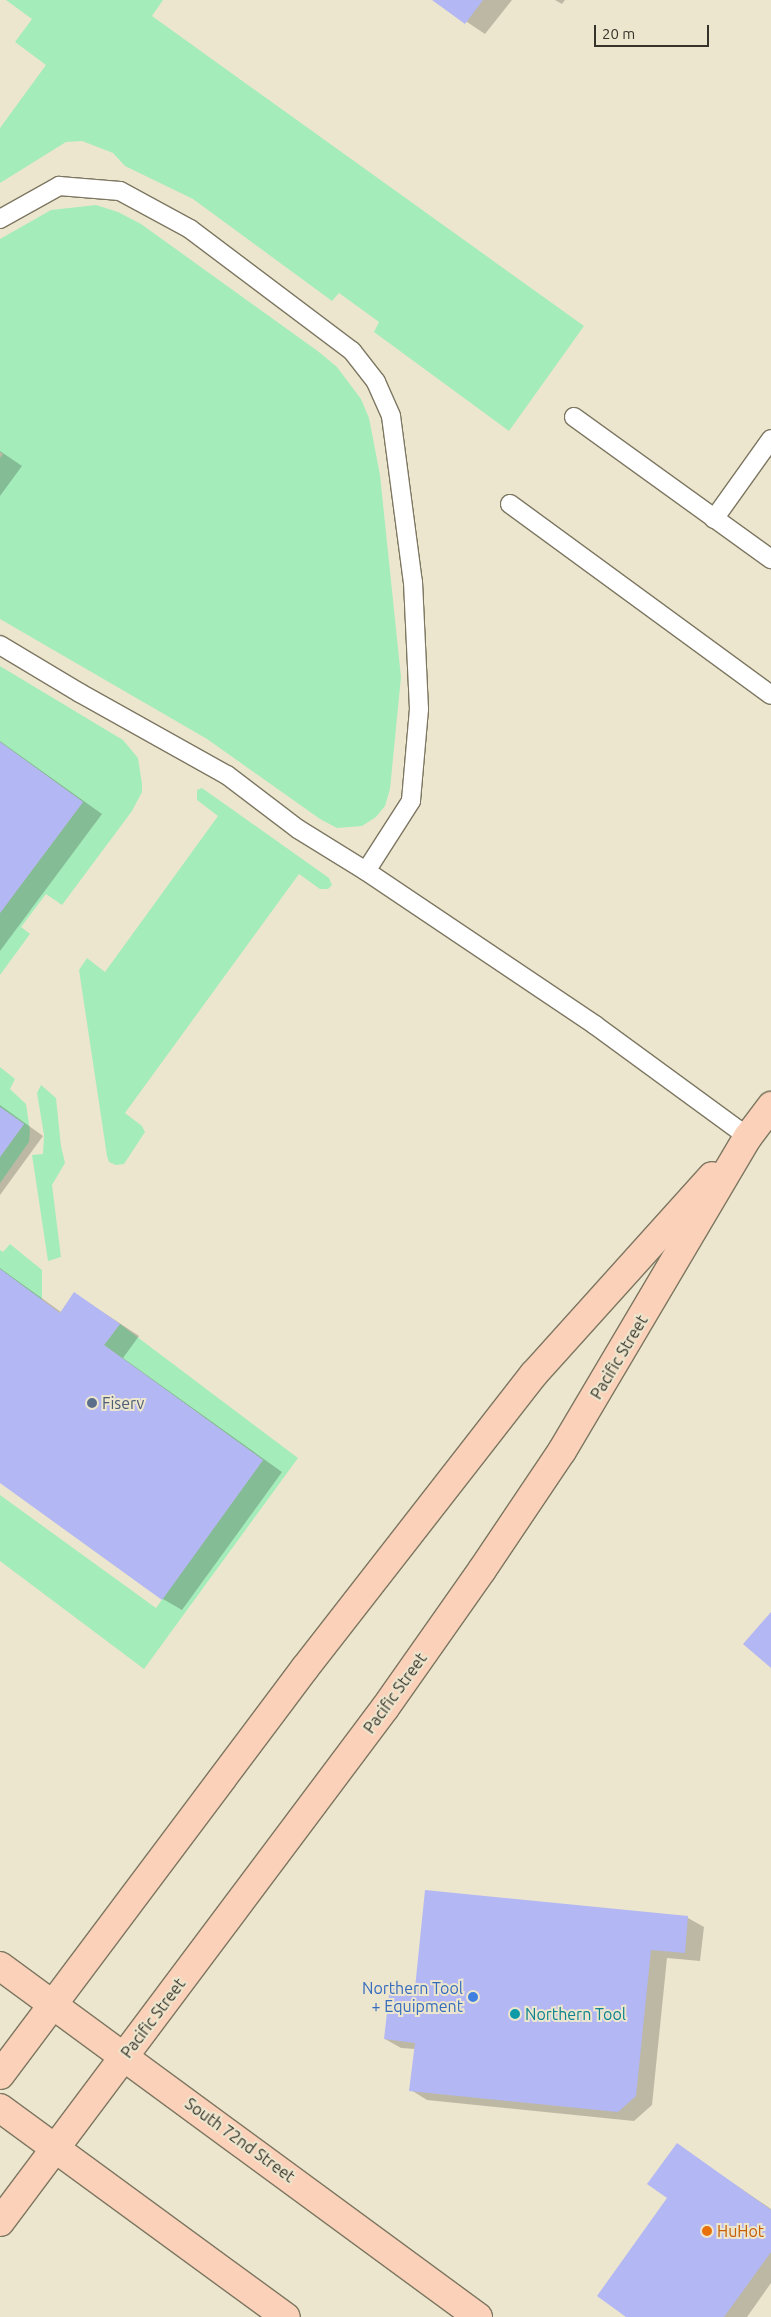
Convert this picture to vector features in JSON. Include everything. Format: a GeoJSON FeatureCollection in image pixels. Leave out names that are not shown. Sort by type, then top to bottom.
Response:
{"type":"FeatureCollection","features":[{"type":"Feature","properties":{"kind":"main road","name":"Pacific Street"},"geometry":{"type":"LineString","coordinates":[[0,2075],[305,1668],[528,1382],[600,1299],[748,1137],[771,1106]]}},
{"type":"Feature","properties":{"kind":"main road","name":"Pacific Street"},"geometry":{"type":"LineString","coordinates":[[0,2222],[379,1716],[482,1570],[562,1451],[613,1368],[748,1137]]}},
{"type":"Feature","properties":{"kind":"main road","name":"South 72nd Street"},"geometry":{"type":"LineString","coordinates":[[0,1966],[478,2317]]}},
{"type":"Feature","properties":{"kind":"main road"},"geometry":{"type":"LineString","coordinates":[[0,2108],[286,2317]]}},
{"type":"Feature","properties":{"kind":"lane"},"geometry":{"type":"LineString","coordinates":[[0,218],[59,186],[120,191],[198,235],[352,351],[376,382],[391,416],[395,445],[413,582],[419,709],[411,801],[366,871]]}},
{"type":"Feature","properties":{"kind":"lane"},"geometry":{"type":"LineString","coordinates":[[574,417],[771,559]]}},
{"type":"Feature","properties":{"kind":"lane"},"geometry":{"type":"LineString","coordinates":[[714,519],[771,439]]}},
{"type":"Feature","properties":{"kind":"lane"},"geometry":{"type":"LineString","coordinates":[[510,504],[771,695]]}},
{"type":"Feature","properties":{"kind":"lane"},"geometry":{"type":"LineString","coordinates":[[0,644],[80,693],[227,775],[298,829],[366,871],[596,1025],[748,1137]]}},
{"type":"Feature","properties":{"kind":"green space"},"geometry":{"type":"Polygon","coordinates":[[[6,0],[163,0],[152,16],[584,326],[509,431],[374,332],[379,322],[339,293],[332,301],[193,199],[125,166],[113,153],[82,141],[66,142],[0,183],[0,128],[46,65],[15,42],[32,19],[6,0]]]}},
{"type":"Feature","properties":{"kind":"green space"},"geometry":{"type":"Polygon","coordinates":[[[96,205],[118,212],[141,224],[319,352],[337,367],[361,399],[369,418],[380,475],[401,677],[390,789],[385,806],[376,817],[362,826],[337,828],[320,819],[207,739],[0,619],[0,458],[3,454],[0,452],[0,239],[51,210],[96,205]]]}},
{"type":"Feature","properties":{"kind":"green space"},"geometry":{"type":"Polygon","coordinates":[[[0,666],[123,740],[138,758],[142,792],[132,811],[62,905],[46,894],[21,927],[30,934],[0,975],[0,913],[83,802],[0,742],[0,666]]]}},
{"type":"Feature","properties":{"kind":"green space"},"geometry":{"type":"Polygon","coordinates":[[[202,788],[329,878],[332,885],[328,889],[320,889],[299,874],[125,1113],[142,1126],[145,1132],[124,1164],[116,1165],[109,1162],[107,1156],[79,970],[87,958],[105,972],[218,816],[197,800],[197,790],[202,788]]]}},
{"type":"Feature","properties":{"kind":"green space"},"geometry":{"type":"Polygon","coordinates":[[[0,1067],[15,1079],[10,1089],[26,1104],[30,1131],[29,1142],[0,1183],[0,1157],[24,1124],[0,1107],[0,1067]]]}},
{"type":"Feature","properties":{"kind":"green space"},"geometry":{"type":"Polygon","coordinates":[[[41,1085],[56,1098],[61,1146],[65,1163],[52,1185],[61,1257],[48,1261],[32,1155],[43,1154],[44,1135],[37,1093],[41,1085]]]}},
{"type":"Feature","properties":{"kind":"green space"},"geometry":{"type":"Polygon","coordinates":[[[10,1244],[42,1270],[42,1300],[0,1269],[0,1250],[3,1252],[10,1244]]]}},
{"type":"Feature","properties":{"kind":"green space"},"geometry":{"type":"Polygon","coordinates":[[[120,1324],[298,1458],[144,1669],[0,1561],[0,1495],[156,1608],[263,1460],[104,1345],[120,1324]]]}},
{"type":"Feature","properties":{"kind":"building"},"geometry":{"type":"Polygon","coordinates":[[[432,0],[483,0],[465,24],[432,0]]]}},
{"type":"Feature","properties":{"kind":"building"},"geometry":{"type":"Polygon","coordinates":[[[0,742],[83,802],[0,913],[0,742]]]}},
{"type":"Feature","properties":{"kind":"building"},"geometry":{"type":"Polygon","coordinates":[[[0,1107],[24,1124],[0,1157],[0,1107]]]}},
{"type":"Feature","properties":{"kind":"building","name":"Fiserv"},"geometry":{"type":"Polygon","coordinates":[[[0,1269],[60,1313],[74,1292],[120,1324],[104,1345],[263,1460],[162,1600],[0,1483],[0,1269]]]}},
{"type":"Feature","properties":{"kind":"building"},"geometry":{"type":"Polygon","coordinates":[[[771,1612],[771,1668],[743,1644],[771,1612]]]}},
{"type":"Feature","properties":{"kind":"building","name":"Northern Tool"},"geometry":{"type":"Polygon","coordinates":[[[425,1890],[688,1916],[685,1953],[651,1950],[636,2096],[618,2112],[409,2091],[415,2043],[384,2039],[390,1986],[415,1988],[425,1890]]]}},
{"type":"Feature","properties":{"kind":"building","name":"HuHot"},"geometry":{"type":"Polygon","coordinates":[[[677,2143],[771,2210],[771,2252],[724,2317],[626,2317],[597,2296],[667,2198],[647,2184],[677,2143]]]}},
{"type":"Feature","properties":{"kind":"place","name":"Fiserv"},"geometry":{"type":"Point","coordinates":[92,1403]}},
{"type":"Feature","properties":{"kind":"place","name":"Northern Tool + Equipment"},"geometry":{"type":"Point","coordinates":[473,1997]}},
{"type":"Feature","properties":{"kind":"place","name":"Northern Tool"},"geometry":{"type":"Point","coordinates":[515,2014]}},
{"type":"Feature","properties":{"kind":"place","name":"HuHot"},"geometry":{"type":"Point","coordinates":[707,2231]}}]}
